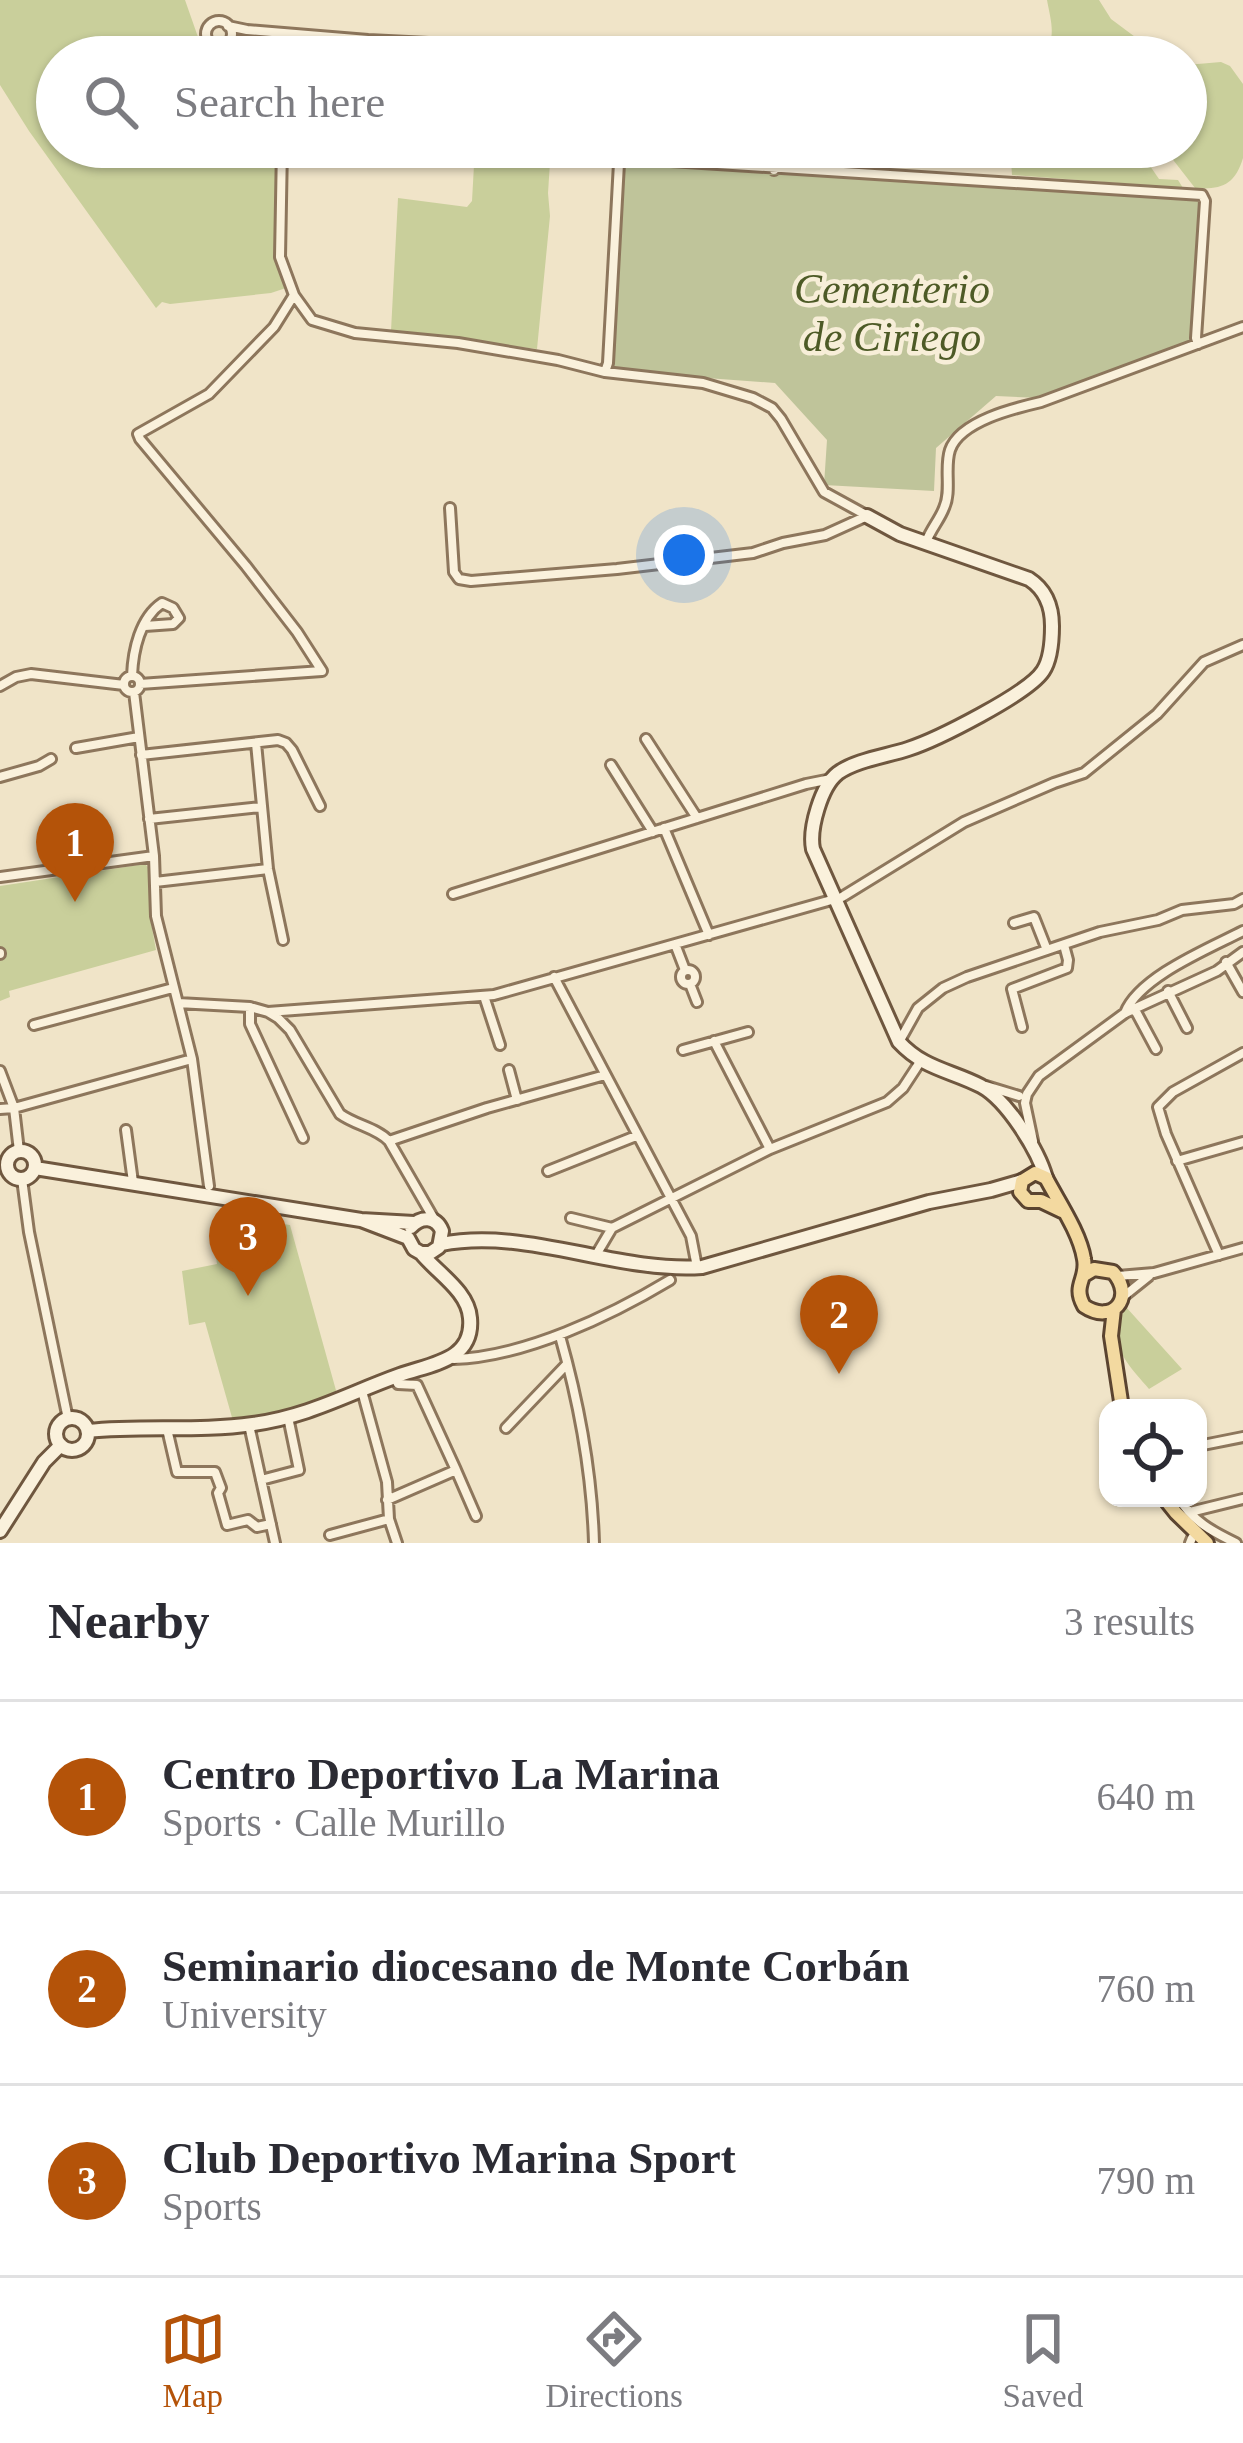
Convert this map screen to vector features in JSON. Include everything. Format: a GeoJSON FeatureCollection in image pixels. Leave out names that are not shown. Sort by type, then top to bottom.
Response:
{"type":"FeatureCollection","features":[{"type":"Feature","properties":{"kind":"main road"},"geometry":{"type":"LineString","coordinates":[[867,516],[900,534],[1037,584],[1051,611],[1047,664],[1036,680],[938,738],[842,770],[824,795],[811,841],[898,1042],[920,1061],[978,1084],[1001,1103],[1034,1150],[1077,1236],[1102,1268],[1118,1276],[1124,1290],[1111,1336],[1118,1399]]}},
{"type":"Feature","properties":{"kind":"main road"},"geometry":{"type":"LineString","coordinates":[[1022,1196],[1020,1188],[1034,1150]]}},
{"type":"Feature","properties":{"kind":"main road"},"geometry":{"type":"LineString","coordinates":[[19,1151],[32,1155],[35,1168],[22,1179],[4,1163],[19,1151]]}},
{"type":"Feature","properties":{"kind":"main road"},"geometry":{"type":"LineString","coordinates":[[35,1168],[361,1220],[427,1222],[487,1240],[666,1268],[700,1267],[929,1202],[991,1190],[1036,1173],[1048,1183]]}},
{"type":"Feature","properties":{"kind":"main road"},"geometry":{"type":"LineString","coordinates":[[1041,1201],[1048,1183]]}},
{"type":"Feature","properties":{"kind":"main road"},"geometry":{"type":"LineString","coordinates":[[991,1190],[1041,1201],[1062,1211]]}},
{"type":"Feature","properties":{"kind":"main road"},"geometry":{"type":"LineString","coordinates":[[361,1220],[408,1238],[414,1249],[487,1240]]}},
{"type":"Feature","properties":{"kind":"main road"},"geometry":{"type":"LineString","coordinates":[[88,1431],[249,1425],[288,1418],[461,1352],[470,1317],[466,1303],[438,1272],[427,1222]]}},
{"type":"Feature","properties":{"kind":"main road"},"geometry":{"type":"LineString","coordinates":[[408,1238],[427,1222]]}},
{"type":"Feature","properties":{"kind":"main road"},"geometry":{"type":"LineString","coordinates":[[1077,1236],[1086,1265],[1078,1296],[1084,1306],[1100,1314],[1118,1303]]}},
{"type":"Feature","properties":{"kind":"main road"},"geometry":{"type":"LineString","coordinates":[[1084,1276],[1102,1268]]}},
{"type":"Feature","properties":{"kind":"main road"},"geometry":{"type":"LineString","coordinates":[[1093,1312],[1103,1332],[1117,1399]]}},
{"type":"Feature","properties":{"kind":"main road"},"geometry":{"type":"LineString","coordinates":[[68,1419],[79,1420],[88,1431],[87,1441],[70,1450],[61,1445],[57,1430],[68,1419]]}},
{"type":"Feature","properties":{"kind":"main road"},"geometry":{"type":"LineString","coordinates":[[0,1531],[44,1462],[61,1445]]}},
{"type":"Feature","properties":{"kind":"main road"},"geometry":{"type":"LineString","coordinates":[[1167,1507],[1193,1541]]}},
{"type":"Feature","properties":{"kind":"main road"},"geometry":{"type":"LineString","coordinates":[[1169,1507],[1208,1543]]}},
{"type":"Feature","properties":{"kind":"street"},"geometry":{"type":"LineString","coordinates":[[207,36],[208,25],[218,20],[247,30],[320,36]]}},
{"type":"Feature","properties":{"kind":"street"},"geometry":{"type":"LineString","coordinates":[[228,26],[229,36]]}},
{"type":"Feature","properties":{"kind":"street"},"geometry":{"type":"LineString","coordinates":[[235,36],[247,30]]}},
{"type":"Feature","properties":{"kind":"street"},"geometry":{"type":"LineString","coordinates":[[282,168],[280,257],[294,295],[312,320],[336,329],[468,345],[605,373],[703,383],[764,403],[790,430],[824,492],[867,516]]}},
{"type":"Feature","properties":{"kind":"street"},"geometry":{"type":"LineString","coordinates":[[605,373],[620,168]]}},
{"type":"Feature","properties":{"kind":"street"},"geometry":{"type":"LineString","coordinates":[[746,168],[1202,195],[1198,344]]}},
{"type":"Feature","properties":{"kind":"street"},"geometry":{"type":"LineString","coordinates":[[0,686],[31,674],[124,686],[129,692],[322,671],[246,566],[138,434],[209,394],[274,327],[294,295]]}},
{"type":"Feature","properties":{"kind":"street"},"geometry":{"type":"LineString","coordinates":[[926,542],[944,510],[950,450],[971,427],[1243,327]]}},
{"type":"Feature","properties":{"kind":"street"},"geometry":{"type":"LineString","coordinates":[[933,505],[947,495]]}},
{"type":"Feature","properties":{"kind":"street"},"geometry":{"type":"LineString","coordinates":[[450,508],[452,565],[459,579],[471,580],[753,553],[825,535],[867,516]]}},
{"type":"Feature","properties":{"kind":"street"},"geometry":{"type":"LineString","coordinates":[[132,676],[135,647],[145,626]]}},
{"type":"Feature","properties":{"kind":"street"},"geometry":{"type":"LineString","coordinates":[[178,1003],[268,1012],[484,996],[835,899],[964,822],[1084,772],[1157,714],[1204,662],[1243,644]]}},
{"type":"Feature","properties":{"kind":"street"},"geometry":{"type":"LineString","coordinates":[[124,686],[126,679],[137,677],[156,916],[192,1059],[209,1186]]}},
{"type":"Feature","properties":{"kind":"street"},"geometry":{"type":"LineString","coordinates":[[76,748],[139,737]]}},
{"type":"Feature","properties":{"kind":"street"},"geometry":{"type":"LineString","coordinates":[[646,739],[697,818]]}},
{"type":"Feature","properties":{"kind":"street"},"geometry":{"type":"LineString","coordinates":[[141,755],[286,742],[320,806]]}},
{"type":"Feature","properties":{"kind":"street"},"geometry":{"type":"LineString","coordinates":[[256,743],[268,869],[283,940]]}},
{"type":"Feature","properties":{"kind":"street"},"geometry":{"type":"LineString","coordinates":[[0,776],[51,759]]}},
{"type":"Feature","properties":{"kind":"street"},"geometry":{"type":"LineString","coordinates":[[610,765],[652,832]]}},
{"type":"Feature","properties":{"kind":"street"},"geometry":{"type":"LineString","coordinates":[[453,894],[832,779]]}},
{"type":"Feature","properties":{"kind":"street"},"geometry":{"type":"LineString","coordinates":[[806,784],[815,784],[824,795]]}},
{"type":"Feature","properties":{"kind":"street"},"geometry":{"type":"LineString","coordinates":[[149,820],[262,806]]}},
{"type":"Feature","properties":{"kind":"street"},"geometry":{"type":"LineString","coordinates":[[664,828],[709,935]]}},
{"type":"Feature","properties":{"kind":"street"},"geometry":{"type":"LineString","coordinates":[[0,877],[154,856]]}},
{"type":"Feature","properties":{"kind":"street"},"geometry":{"type":"LineString","coordinates":[[155,882],[268,869]]}},
{"type":"Feature","properties":{"kind":"street"},"geometry":{"type":"LineString","coordinates":[[898,1042],[918,1008],[943,988],[1100,932],[1243,899]]}},
{"type":"Feature","properties":{"kind":"street"},"geometry":{"type":"LineString","coordinates":[[1014,923],[1034,917],[1047,950]]}},
{"type":"Feature","properties":{"kind":"street"},"geometry":{"type":"LineString","coordinates":[[1156,1049],[1130,1010],[1130,1000],[1153,977],[1243,931]]}},
{"type":"Feature","properties":{"kind":"street"},"geometry":{"type":"LineString","coordinates":[[1012,1118],[1020,1101],[1051,1065],[1130,1010],[1217,970],[1241,953],[1229,938]]}},
{"type":"Feature","properties":{"kind":"street"},"geometry":{"type":"LineString","coordinates":[[675,944],[686,970],[681,979],[690,984],[697,1002]]}},
{"type":"Feature","properties":{"kind":"street"},"geometry":{"type":"LineString","coordinates":[[1022,1027],[1012,988],[1067,968],[1064,945]]}},
{"type":"Feature","properties":{"kind":"street"},"geometry":{"type":"LineString","coordinates":[[1226,962],[1243,992]]}},
{"type":"Feature","properties":{"kind":"street"},"geometry":{"type":"LineString","coordinates":[[554,977],[691,1236],[700,1267]]}},
{"type":"Feature","properties":{"kind":"street"},"geometry":{"type":"LineString","coordinates":[[34,1025],[173,988]]}},
{"type":"Feature","properties":{"kind":"street"},"geometry":{"type":"LineString","coordinates":[[1168,992],[1187,1028]]}},
{"type":"Feature","properties":{"kind":"street"},"geometry":{"type":"LineString","coordinates":[[484,996],[500,1045]]}},
{"type":"Feature","properties":{"kind":"street"},"geometry":{"type":"LineString","coordinates":[[250,1007],[250,1024],[303,1138]]}},
{"type":"Feature","properties":{"kind":"street"},"geometry":{"type":"LineString","coordinates":[[287,1026],[296,1011]]}},
{"type":"Feature","properties":{"kind":"street"},"geometry":{"type":"LineString","coordinates":[[268,1012],[287,1026],[340,1114],[389,1142],[420,1196],[427,1222]]}},
{"type":"Feature","properties":{"kind":"street"},"geometry":{"type":"LineString","coordinates":[[683,1050],[748,1032]]}},
{"type":"Feature","properties":{"kind":"street"},"geometry":{"type":"LineString","coordinates":[[714,1041],[770,1149]]}},
{"type":"Feature","properties":{"kind":"street"},"geometry":{"type":"LineString","coordinates":[[1219,1255],[1158,1107],[1173,1092],[1243,1053]]}},
{"type":"Feature","properties":{"kind":"street"},"geometry":{"type":"LineString","coordinates":[[0,1109],[192,1059]]}},
{"type":"Feature","properties":{"kind":"street"},"geometry":{"type":"LineString","coordinates":[[596,1256],[612,1228],[770,1149],[887,1102],[903,1088],[920,1061]]}},
{"type":"Feature","properties":{"kind":"street"},"geometry":{"type":"LineString","coordinates":[[509,1070],[518,1100]]}},
{"type":"Feature","properties":{"kind":"street"},"geometry":{"type":"LineString","coordinates":[[0,1071],[14,1108],[19,1151]]}},
{"type":"Feature","properties":{"kind":"street"},"geometry":{"type":"LineString","coordinates":[[389,1142],[604,1075]]}},
{"type":"Feature","properties":{"kind":"street"},"geometry":{"type":"LineString","coordinates":[[978,1084],[1022,1100]]}},
{"type":"Feature","properties":{"kind":"street"},"geometry":{"type":"LineString","coordinates":[[1001,1103],[1022,1100]]}},
{"type":"Feature","properties":{"kind":"street"},"geometry":{"type":"LineString","coordinates":[[1022,1100],[1034,1150]]}},
{"type":"Feature","properties":{"kind":"street"},"geometry":{"type":"LineString","coordinates":[[126,1130],[134,1184]]}},
{"type":"Feature","properties":{"kind":"street"},"geometry":{"type":"LineString","coordinates":[[548,1172],[637,1136]]}},
{"type":"Feature","properties":{"kind":"street"},"geometry":{"type":"LineString","coordinates":[[1177,1160],[1243,1142]]}},
{"type":"Feature","properties":{"kind":"street"},"geometry":{"type":"LineString","coordinates":[[22,1179],[28,1232],[68,1419]]}},
{"type":"Feature","properties":{"kind":"street"},"geometry":{"type":"LineString","coordinates":[[571,1218],[612,1228]]}},
{"type":"Feature","properties":{"kind":"street"},"geometry":{"type":"LineString","coordinates":[[1118,1276],[1154,1273],[1243,1248]]}},
{"type":"Feature","properties":{"kind":"street"},"geometry":{"type":"LineString","coordinates":[[1118,1303],[1136,1283],[1154,1273]]}},
{"type":"Feature","properties":{"kind":"street"},"geometry":{"type":"LineString","coordinates":[[461,1352],[496,1352],[560,1336],[670,1280]]}},
{"type":"Feature","properties":{"kind":"street"},"geometry":{"type":"LineString","coordinates":[[560,1336],[593,1492],[594,1543]]}},
{"type":"Feature","properties":{"kind":"street"},"geometry":{"type":"LineString","coordinates":[[461,1352],[496,1352]]}},
{"type":"Feature","properties":{"kind":"street"},"geometry":{"type":"LineString","coordinates":[[506,1428],[568,1364]]}},
{"type":"Feature","properties":{"kind":"street"},"geometry":{"type":"LineString","coordinates":[[394,1377],[398,1384],[417,1385],[476,1516]]}},
{"type":"Feature","properties":{"kind":"street"},"geometry":{"type":"LineString","coordinates":[[362,1391],[387,1482],[389,1519],[397,1543]]}},
{"type":"Feature","properties":{"kind":"street"},"geometry":{"type":"LineString","coordinates":[[261,1480],[299,1470],[288,1418]]}},
{"type":"Feature","properties":{"kind":"street"},"geometry":{"type":"LineString","coordinates":[[249,1425],[275,1543]]}},
{"type":"Feature","properties":{"kind":"street"},"geometry":{"type":"LineString","coordinates":[[167,1428],[177,1472],[214,1472],[227,1525],[248,1520],[257,1527],[271,1524]]}},
{"type":"Feature","properties":{"kind":"street"},"geometry":{"type":"LineString","coordinates":[[1207,1444],[1243,1437]]}},
{"type":"Feature","properties":{"kind":"street"},"geometry":{"type":"LineString","coordinates":[[387,1500],[456,1470]]}},
{"type":"Feature","properties":{"kind":"street"},"geometry":{"type":"LineString","coordinates":[[1188,1512],[1243,1499]]}},
{"type":"Feature","properties":{"kind":"street"},"geometry":{"type":"LineString","coordinates":[[1185,1507],[1214,1533],[1236,1543]]}},
{"type":"Feature","properties":{"kind":"street"},"geometry":{"type":"LineString","coordinates":[[330,1535],[389,1519]]}},
{"type":"Feature","properties":{"kind":"green space"},"geometry":{"type":"Polygon","coordinates":[[[0,0],[185,0],[198,36],[36,36],[36,141],[0,85],[0,0]]]}},
{"type":"Feature","properties":{"kind":"green space"},"geometry":{"type":"Polygon","coordinates":[[[1047,0],[1099,0],[1111,19],[1134,36],[1051,36],[1047,0]]]}},
{"type":"Feature","properties":{"kind":"green space"},"geometry":{"type":"Polygon","coordinates":[[[1207,63],[1230,66],[1243,84],[1243,158],[1226,184],[1195,188],[1179,168],[1207,168],[1207,63]]]}},
{"type":"Feature","properties":{"kind":"green space"},"geometry":{"type":"Polygon","coordinates":[[[56,168],[277,168],[275,248],[286,288],[162,302],[156,308],[56,168]]]}},
{"type":"Feature","properties":{"kind":"green space"},"geometry":{"type":"Polygon","coordinates":[[[474,168],[550,168],[550,216],[537,349],[391,331],[398,198],[467,207],[472,201],[474,168]]]}},
{"type":"Feature","properties":{"kind":"green space","name":"Cementerio de Ciriego"},"geometry":{"type":"Polygon","coordinates":[[[623,168],[729,168],[1200,199],[1191,343],[1041,398],[996,396],[936,448],[934,491],[824,485],[827,440],[775,383],[612,371],[623,168]]]}},
{"type":"Feature","properties":{"kind":"green space"},"geometry":{"type":"Polygon","coordinates":[[[1012,168],[1151,168],[1159,179],[1178,180],[1183,188],[1012,175],[1012,168]]]}},
{"type":"Feature","properties":{"kind":"green space"},"geometry":{"type":"Polygon","coordinates":[[[145,864],[156,950],[9,991],[10,997],[0,1001],[0,886],[145,864]]]}},
{"type":"Feature","properties":{"kind":"green space"},"geometry":{"type":"Polygon","coordinates":[[[229,1216],[290,1225],[337,1394],[302,1407],[233,1421],[205,1322],[189,1325],[182,1271],[217,1264],[212,1229],[227,1225],[229,1216]]]}},
{"type":"Feature","properties":{"kind":"green space"},"geometry":{"type":"Polygon","coordinates":[[[1126,1307],[1182,1369],[1149,1389],[1126,1361],[1118,1342],[1126,1307]]]}},
{"type":"Feature","properties":{"kind":"place","name":"Centro Deportivo La Marina"},"geometry":{"type":"Point","coordinates":[75,902]}},
{"type":"Feature","properties":{"kind":"place","name":"Club Deportivo Marina Sport"},"geometry":{"type":"Point","coordinates":[248,1296]}},
{"type":"Feature","properties":{"kind":"place","name":"Seminario diocesano de Monte Corbán"},"geometry":{"type":"Point","coordinates":[839,1374]}}]}
